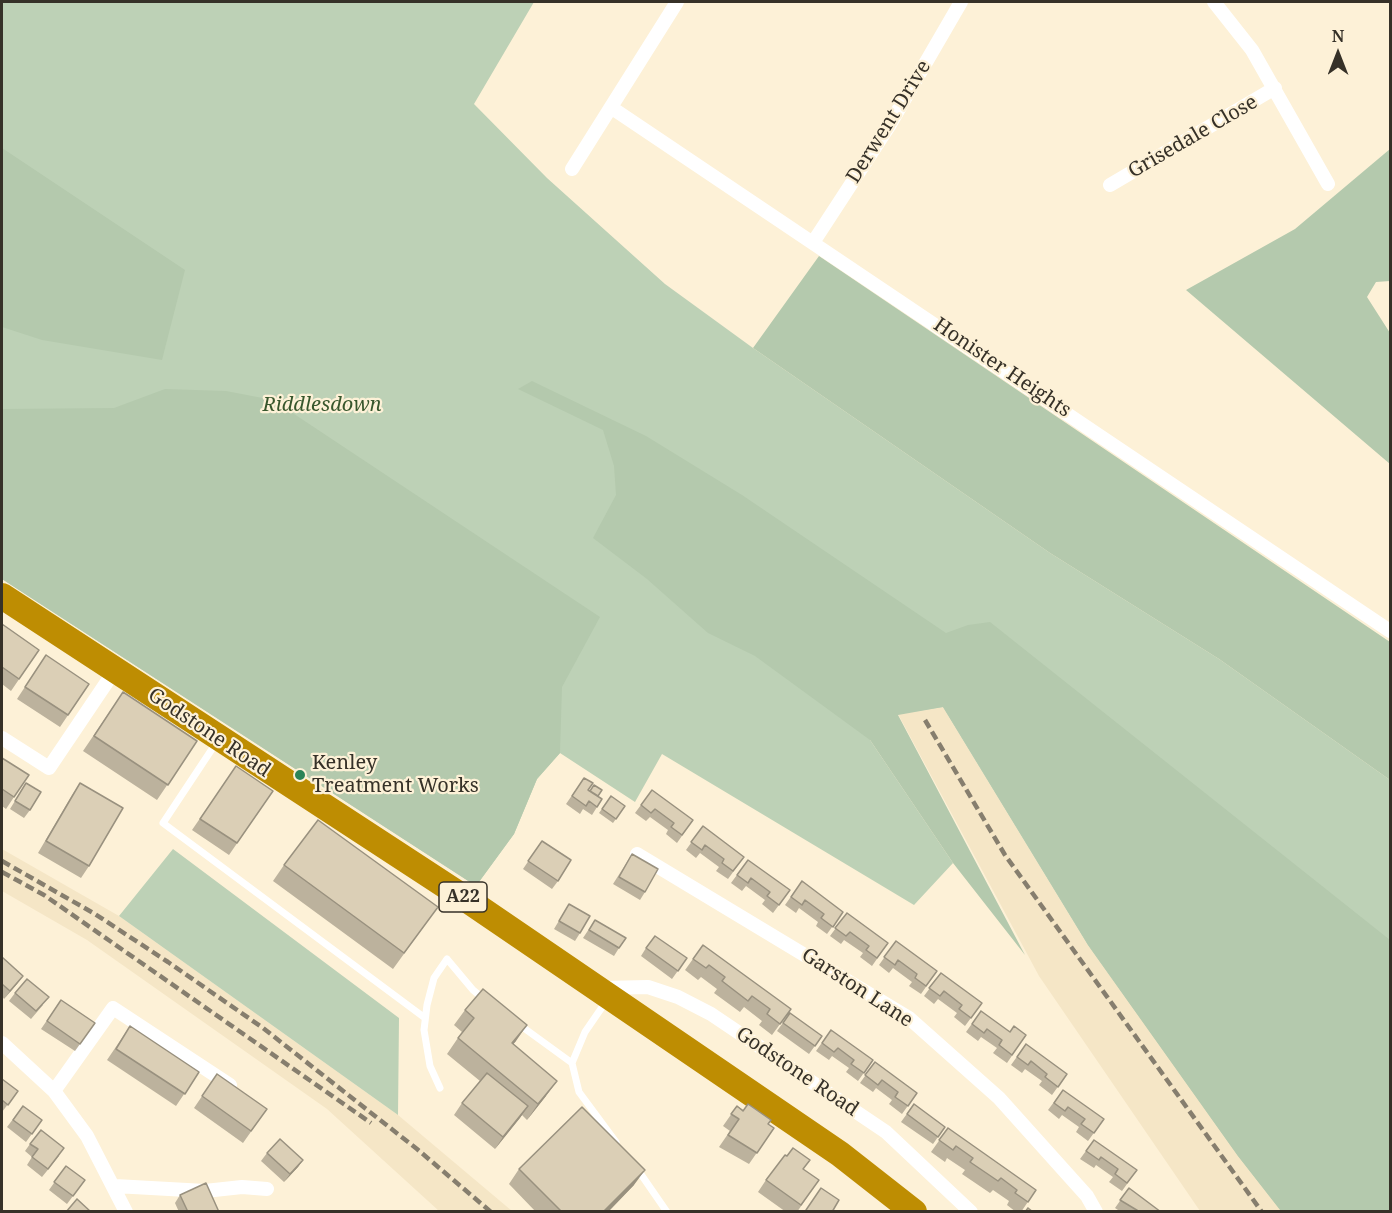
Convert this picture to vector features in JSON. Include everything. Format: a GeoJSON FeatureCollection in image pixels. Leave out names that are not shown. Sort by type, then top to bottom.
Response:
{"type":"FeatureCollection","features":[{"type":"Feature","properties":{"kind":"highway","name":"Godstone Road"},"geometry":{"type":"LineString","coordinates":[[2,596],[219,740],[466,899],[846,1158],[914,1212]]}},
{"type":"Feature","properties":{"kind":"street"},"geometry":{"type":"LineString","coordinates":[[572,169],[677,2]]}},
{"type":"Feature","properties":{"kind":"street","name":"Derwent Drive"},"geometry":{"type":"LineString","coordinates":[[814,241],[889,126],[961,2]]}},
{"type":"Feature","properties":{"kind":"street"},"geometry":{"type":"LineString","coordinates":[[1214,2],[1252,50],[1328,184]]}},
{"type":"Feature","properties":{"kind":"street","name":"Grisedale Close"},"geometry":{"type":"LineString","coordinates":[[1110,185],[1275,88]]}},
{"type":"Feature","properties":{"kind":"street","name":"Honister Heights"},"geometry":{"type":"LineString","coordinates":[[612,108],[814,241],[1390,631]]}},
{"type":"Feature","properties":{"kind":"street"},"geometry":{"type":"LineString","coordinates":[[2,738],[50,768],[115,670]]}},
{"type":"Feature","properties":{"kind":"street","name":"Garston Lane"},"geometry":{"type":"LineString","coordinates":[[637,854],[909,1018],[999,1098],[1087,1196],[1096,1212]]}},
{"type":"Feature","properties":{"kind":"street","name":"Godstone Road"},"geometry":{"type":"LineString","coordinates":[[604,993],[648,987],[678,997],[711,1014],[886,1132],[971,1212]]}},
{"type":"Feature","properties":{"kind":"street"},"geometry":{"type":"LineString","coordinates":[[54,1091],[113,1008],[239,1091]]}},
{"type":"Feature","properties":{"kind":"street"},"geometry":{"type":"LineString","coordinates":[[2,1042],[54,1091],[87,1136],[115,1186],[126,1212]]}},
{"type":"Feature","properties":{"kind":"street"},"geometry":{"type":"LineString","coordinates":[[115,1186],[205,1191],[242,1187],[267,1189]]}},
{"type":"Feature","properties":{"kind":"lane"},"geometry":{"type":"LineString","coordinates":[[219,740],[163,824],[425,1018]]}},
{"type":"Feature","properties":{"kind":"lane"},"geometry":{"type":"LineString","coordinates":[[441,1088],[430,1066],[424,1030],[435,978],[447,959],[473,990],[492,1004]]}},
{"type":"Feature","properties":{"kind":"lane"},"geometry":{"type":"LineString","coordinates":[[604,993],[572,1063],[579,1092],[622,1150]]}},
{"type":"Feature","properties":{"kind":"lane"},"geometry":{"type":"LineString","coordinates":[[510,1018],[572,1063]]}},
{"type":"Feature","properties":{"kind":"lane"},"geometry":{"type":"LineString","coordinates":[[629,1159],[667,1212]]}},
{"type":"Feature","properties":{"kind":"shaded area"},"geometry":{"type":"Polygon","coordinates":[[[943,707],[1088,945],[1286,1211],[1200,1211],[1039,976],[898,714],[943,707]]]}},
{"type":"Feature","properties":{"kind":"shaded area"},"geometry":{"type":"Polygon","coordinates":[[[2,849],[119,916],[398,1115],[512,1211],[439,1211],[327,1109],[87,940],[2,891],[2,849]]]}},
{"type":"Feature","properties":{"kind":"green space","name":"Riddlesdown"},"geometry":{"type":"Polygon","coordinates":[[[2,2],[534,2],[474,104],[547,178],[665,284],[753,348],[1050,553],[1219,659],[1390,780],[1390,1211],[1281,1211],[1238,1156],[1088,945],[943,707],[898,714],[870,740],[953,863],[914,905],[662,754],[635,802],[560,753],[537,779],[514,834],[476,886],[2,579],[2,2]]]}},
{"type":"Feature","properties":{"kind":"green space"},"geometry":{"type":"Polygon","coordinates":[[[2,148],[185,270],[162,360],[42,340],[2,327],[2,148]]]}},
{"type":"Feature","properties":{"kind":"green space"},"geometry":{"type":"Polygon","coordinates":[[[1390,149],[1390,281],[1376,282],[1367,297],[1390,333],[1390,464],[1186,290],[1295,229],[1390,149]]]}},
{"type":"Feature","properties":{"kind":"green space"},"geometry":{"type":"Polygon","coordinates":[[[819,256],[1390,642],[1390,780],[1219,659],[1050,553],[753,348],[819,256]]]}},
{"type":"Feature","properties":{"kind":"green space"},"geometry":{"type":"Polygon","coordinates":[[[532,381],[646,436],[742,495],[946,633],[968,625],[990,622],[1390,940],[1390,1211],[1281,1211],[1238,1156],[1088,945],[943,707],[898,715],[1025,955],[953,863],[870,740],[755,656],[708,633],[647,579],[593,538],[616,495],[614,466],[603,430],[518,389],[532,381]]]}},
{"type":"Feature","properties":{"kind":"green space"},"geometry":{"type":"Polygon","coordinates":[[[165,389],[226,391],[273,400],[600,617],[562,687],[560,753],[537,779],[514,834],[476,886],[2,579],[2,409],[114,408],[165,389]]]}},
{"type":"Feature","properties":{"kind":"green space"},"geometry":{"type":"Polygon","coordinates":[[[173,849],[399,1018],[398,1115],[119,916],[173,849]]]}},
{"type":"Feature","properties":{"kind":"building"},"geometry":{"type":"Polygon","coordinates":[[[2,624],[39,650],[19,679],[2,667],[2,624]]]}},
{"type":"Feature","properties":{"kind":"building"},"geometry":{"type":"Polygon","coordinates":[[[46,655],[89,684],[68,715],[25,687],[46,655]]]}},
{"type":"Feature","properties":{"kind":"building"},"geometry":{"type":"Polygon","coordinates":[[[123,692],[197,741],[168,785],[94,736],[123,692]]]}},
{"type":"Feature","properties":{"kind":"building"},"geometry":{"type":"Polygon","coordinates":[[[2,758],[29,775],[14,797],[2,789],[2,758]]]}},
{"type":"Feature","properties":{"kind":"building"},"geometry":{"type":"Polygon","coordinates":[[[236,766],[273,791],[237,843],[200,819],[236,766]]]}},
{"type":"Feature","properties":{"kind":"building"},"geometry":{"type":"Polygon","coordinates":[[[584,778],[593,783],[588,790],[602,799],[597,807],[589,801],[586,806],[572,796],[584,778]]]}},
{"type":"Feature","properties":{"kind":"building"},"geometry":{"type":"Polygon","coordinates":[[[26,783],[41,792],[30,810],[15,801],[26,783]]]}},
{"type":"Feature","properties":{"kind":"building"},"geometry":{"type":"Polygon","coordinates":[[[80,783],[123,808],[89,866],[46,841],[80,783]]]}},
{"type":"Feature","properties":{"kind":"building"},"geometry":{"type":"Polygon","coordinates":[[[594,785],[602,790],[598,796],[590,791],[594,785]]]}},
{"type":"Feature","properties":{"kind":"building"},"geometry":{"type":"Polygon","coordinates":[[[652,790],[693,820],[682,835],[671,827],[674,823],[655,809],[651,813],[641,805],[652,790]]]}},
{"type":"Feature","properties":{"kind":"building"},"geometry":{"type":"Polygon","coordinates":[[[611,796],[625,806],[616,819],[602,809],[611,796]]]}},
{"type":"Feature","properties":{"kind":"building"},"geometry":{"type":"Polygon","coordinates":[[[318,820],[438,907],[404,953],[284,865],[318,820]]]}},
{"type":"Feature","properties":{"kind":"building"},"geometry":{"type":"Polygon","coordinates":[[[703,826],[744,857],[733,871],[722,863],[724,859],[705,845],[702,850],[691,842],[703,826]]]}},
{"type":"Feature","properties":{"kind":"building"},"geometry":{"type":"Polygon","coordinates":[[[542,841],[571,860],[558,881],[528,861],[542,841]]]}},
{"type":"Feature","properties":{"kind":"building"},"geometry":{"type":"Polygon","coordinates":[[[632,854],[658,869],[645,892],[619,877],[632,854]]]}},
{"type":"Feature","properties":{"kind":"building"},"geometry":{"type":"Polygon","coordinates":[[[748,860],[790,890],[779,905],[767,896],[770,892],[751,878],[748,883],[737,875],[748,860]]]}},
{"type":"Feature","properties":{"kind":"building"},"geometry":{"type":"Polygon","coordinates":[[[802,881],[843,912],[833,927],[821,918],[824,914],[805,900],[802,905],[791,897],[802,881]]]}},
{"type":"Feature","properties":{"kind":"building"},"geometry":{"type":"Polygon","coordinates":[[[569,904],[590,916],[580,933],[559,921],[569,904]]]}},
{"type":"Feature","properties":{"kind":"building"},"geometry":{"type":"Polygon","coordinates":[[[847,913],[888,943],[877,958],[866,950],[869,946],[850,932],[846,936],[835,928],[847,913]]]}},
{"type":"Feature","properties":{"kind":"building"},"geometry":{"type":"Polygon","coordinates":[[[595,920],[626,938],[619,948],[589,930],[595,920]]]}},
{"type":"Feature","properties":{"kind":"building"},"geometry":{"type":"Polygon","coordinates":[[[655,936],[687,958],[678,971],[646,948],[655,936]]]}},
{"type":"Feature","properties":{"kind":"building"},"geometry":{"type":"Polygon","coordinates":[[[896,941],[937,971],[926,986],[915,978],[917,974],[898,960],[895,965],[884,957],[896,941]]]}},
{"type":"Feature","properties":{"kind":"building"},"geometry":{"type":"Polygon","coordinates":[[[703,945],[791,1009],[780,1024],[767,1014],[770,1009],[752,996],[748,1001],[722,981],[725,977],[709,965],[706,968],[693,959],[703,945]]]}},
{"type":"Feature","properties":{"kind":"building"},"geometry":{"type":"Polygon","coordinates":[[[2,957],[23,976],[10,991],[2,984],[2,957]]]}},
{"type":"Feature","properties":{"kind":"building"},"geometry":{"type":"Polygon","coordinates":[[[941,973],[982,1003],[971,1018],[959,1009],[962,1005],[944,991],[940,996],[929,988],[941,973]]]}},
{"type":"Feature","properties":{"kind":"building"},"geometry":{"type":"Polygon","coordinates":[[[27,979],[49,997],[36,1011],[15,993],[27,979]]]}},
{"type":"Feature","properties":{"kind":"building"},"geometry":{"type":"Polygon","coordinates":[[[483,989],[527,1025],[512,1043],[557,1081],[538,1104],[458,1038],[474,1018],[465,1010],[483,989]]]}},
{"type":"Feature","properties":{"kind":"building"},"geometry":{"type":"Polygon","coordinates":[[[61,1000],[95,1023],[80,1044],[47,1021],[61,1000]]]}},
{"type":"Feature","properties":{"kind":"building"},"geometry":{"type":"Polygon","coordinates":[[[981,1011],[1010,1032],[1014,1026],[1026,1035],[1012,1055],[999,1045],[1002,1040],[987,1029],[984,1033],[972,1024],[981,1011]]]}},
{"type":"Feature","properties":{"kind":"building"},"geometry":{"type":"Polygon","coordinates":[[[790,1013],[822,1036],[815,1046],[783,1023],[790,1013]]]}},
{"type":"Feature","properties":{"kind":"building"},"geometry":{"type":"Polygon","coordinates":[[[130,1026],[199,1072],[185,1094],[116,1049],[130,1026]]]}},
{"type":"Feature","properties":{"kind":"building"},"geometry":{"type":"Polygon","coordinates":[[[831,1030],[873,1060],[864,1073],[851,1064],[854,1060],[838,1048],[834,1052],[822,1043],[831,1030]]]}},
{"type":"Feature","properties":{"kind":"building"},"geometry":{"type":"Polygon","coordinates":[[[1026,1044],[1067,1074],[1058,1087],[1045,1077],[1047,1074],[1031,1061],[1028,1065],[1017,1057],[1026,1044]]]}},
{"type":"Feature","properties":{"kind":"building"},"geometry":{"type":"Polygon","coordinates":[[[875,1062],[917,1093],[908,1106],[895,1097],[898,1092],[882,1080],[878,1085],[865,1075],[875,1062]]]}},
{"type":"Feature","properties":{"kind":"building"},"geometry":{"type":"Polygon","coordinates":[[[487,1073],[528,1106],[503,1137],[462,1103],[487,1073]]]}},
{"type":"Feature","properties":{"kind":"building"},"geometry":{"type":"Polygon","coordinates":[[[217,1074],[267,1109],[251,1131],[202,1096],[217,1074]]]}},
{"type":"Feature","properties":{"kind":"building"},"geometry":{"type":"Polygon","coordinates":[[[2,1079],[18,1091],[8,1105],[2,1100],[2,1079]]]}},
{"type":"Feature","properties":{"kind":"building"},"geometry":{"type":"Polygon","coordinates":[[[1063,1090],[1104,1119],[1094,1133],[1081,1124],[1085,1119],[1068,1107],[1065,1111],[1054,1103],[1063,1090]]]}},
{"type":"Feature","properties":{"kind":"building"},"geometry":{"type":"Polygon","coordinates":[[[748,1104],[771,1120],[768,1124],[774,1128],[757,1153],[728,1135],[739,1119],[731,1114],[737,1106],[743,1111],[748,1104]]]}},
{"type":"Feature","properties":{"kind":"building"},"geometry":{"type":"Polygon","coordinates":[[[914,1104],[945,1127],[938,1137],[907,1114],[914,1104]]]}},
{"type":"Feature","properties":{"kind":"building"},"geometry":{"type":"Polygon","coordinates":[[[23,1106],[42,1120],[32,1134],[13,1120],[23,1106]]]}},
{"type":"Feature","properties":{"kind":"building"},"geometry":{"type":"Polygon","coordinates":[[[582,1107],[645,1170],[603,1212],[562,1212],[519,1169],[582,1107]]]}},
{"type":"Feature","properties":{"kind":"building"},"geometry":{"type":"Polygon","coordinates":[[[948,1128],[1036,1190],[1028,1202],[1015,1193],[1017,1190],[1001,1178],[998,1181],[970,1162],[973,1158],[956,1146],[953,1150],[939,1140],[948,1128]]]}},
{"type":"Feature","properties":{"kind":"building"},"geometry":{"type":"Polygon","coordinates":[[[41,1130],[64,1148],[48,1169],[32,1157],[38,1149],[30,1144],[41,1130]]]}},
{"type":"Feature","properties":{"kind":"building"},"geometry":{"type":"Polygon","coordinates":[[[280,1139],[303,1160],[290,1174],[267,1153],[280,1139]]]}},
{"type":"Feature","properties":{"kind":"building"},"geometry":{"type":"Polygon","coordinates":[[[1094,1140],[1137,1170],[1127,1183],[1115,1174],[1118,1169],[1101,1157],[1099,1160],[1086,1151],[1094,1140]]]}},
{"type":"Feature","properties":{"kind":"building"},"geometry":{"type":"Polygon","coordinates":[[[793,1148],[810,1160],[803,1169],[819,1180],[801,1205],[766,1180],[793,1148]]]}},
{"type":"Feature","properties":{"kind":"building"},"geometry":{"type":"Polygon","coordinates":[[[66,1166],[85,1180],[73,1196],[54,1182],[66,1166]]]}},
{"type":"Feature","properties":{"kind":"building"},"geometry":{"type":"Polygon","coordinates":[[[206,1183],[219,1212],[188,1212],[180,1195],[206,1183]]]}},
{"type":"Feature","properties":{"kind":"building"},"geometry":{"type":"Polygon","coordinates":[[[821,1188],[839,1200],[832,1212],[808,1212],[806,1210],[821,1188]]]}},
{"type":"Feature","properties":{"kind":"building"},"geometry":{"type":"Polygon","coordinates":[[[1129,1188],[1161,1212],[1140,1212],[1120,1200],[1129,1188]]]}},
{"type":"Feature","properties":{"kind":"building"},"geometry":{"type":"Polygon","coordinates":[[[77,1199],[91,1212],[66,1212],[77,1199]]]}},
{"type":"Feature","properties":{"kind":"railway"},"geometry":{"type":"LineString","coordinates":[[925,720],[1005,855],[1262,1212]]}},
{"type":"Feature","properties":{"kind":"railway"},"geometry":{"type":"LineString","coordinates":[[2,861],[95,914],[263,1028],[417,1149],[491,1212]]}},
{"type":"Feature","properties":{"kind":"railway"},"geometry":{"type":"LineString","coordinates":[[2,872],[44,895],[371,1123]]}},
{"type":"Feature","properties":{"kind":"place","name":"Kenley Treatment Works"},"geometry":{"type":"Point","coordinates":[300,775]}}]}
